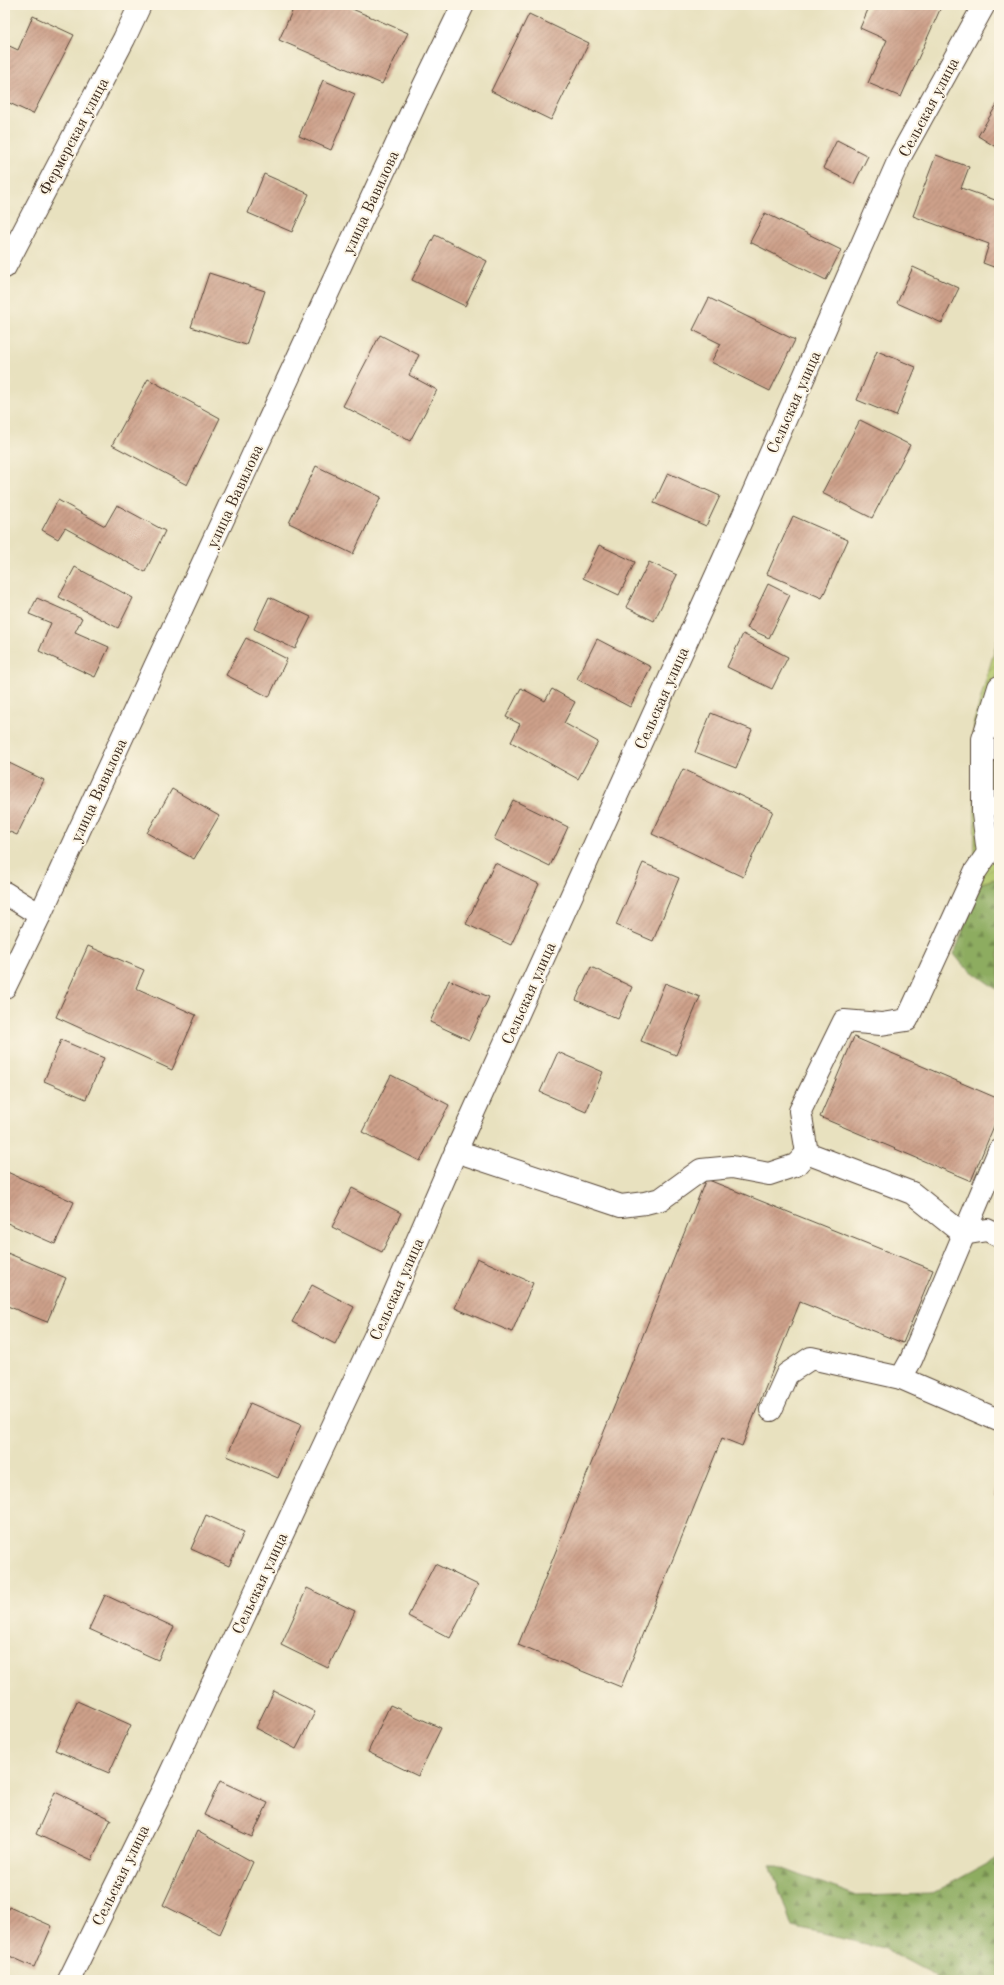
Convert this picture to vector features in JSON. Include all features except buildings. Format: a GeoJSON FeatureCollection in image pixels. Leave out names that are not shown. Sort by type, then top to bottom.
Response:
{"type":"FeatureCollection","features":[{"type":"Feature","properties":{"kind":"street","name":"Фермерская улица"},"geometry":{"type":"LineString","coordinates":[[5,267],[124,39],[140,5]]}},
{"type":"Feature","properties":{"kind":"street","name":"улица Вавилова"},"geometry":{"type":"LineString","coordinates":[[5,987],[417,100],[464,5]]}},
{"type":"Feature","properties":{"kind":"street","name":"Сельская улица"},"geometry":{"type":"LineString","coordinates":[[69,1980],[165,1785],[375,1335],[456,1151],[740,524],[902,155],[984,5]]}},
{"type":"Feature","properties":{"kind":"street"},"geometry":{"type":"LineString","coordinates":[[807,1153],[800,1111],[844,1021],[881,1024],[907,1020],[975,872],[994,851],[983,814],[983,739],[999,687]]}},
{"type":"Feature","properties":{"kind":"street"},"geometry":{"type":"LineString","coordinates":[[5,893],[40,914]]}},
{"type":"Feature","properties":{"kind":"street"},"geometry":{"type":"LineString","coordinates":[[456,1151],[621,1206],[661,1199],[702,1170],[732,1167],[769,1174],[796,1165],[807,1153]]}},
{"type":"Feature","properties":{"kind":"street"},"geometry":{"type":"LineString","coordinates":[[901,1378],[911,1360],[999,1151]]}},
{"type":"Feature","properties":{"kind":"street"},"geometry":{"type":"LineString","coordinates":[[807,1153],[912,1193],[963,1234],[987,1230],[999,1236]]}},
{"type":"Feature","properties":{"kind":"street"},"geometry":{"type":"LineString","coordinates":[[771,1410],[787,1374],[812,1358],[901,1378],[998,1420]]}},
{"type":"Feature","properties":{"kind":"green space"},"geometry":{"type":"Polygon","coordinates":[[[999,634],[999,878],[981,883],[975,872],[974,722],[999,634]]]}},
{"type":"Feature","properties":{"kind":"green space"},"geometry":{"type":"Polygon","coordinates":[[[999,878],[999,991],[963,965],[954,954],[981,883],[999,878]]]}},
{"type":"Feature","properties":{"kind":"green space"},"geometry":{"type":"Polygon","coordinates":[[[999,1857],[999,1980],[936,1980],[936,1976],[883,1948],[792,1927],[770,1864],[857,1896],[931,1894],[999,1857]]]}}]}
